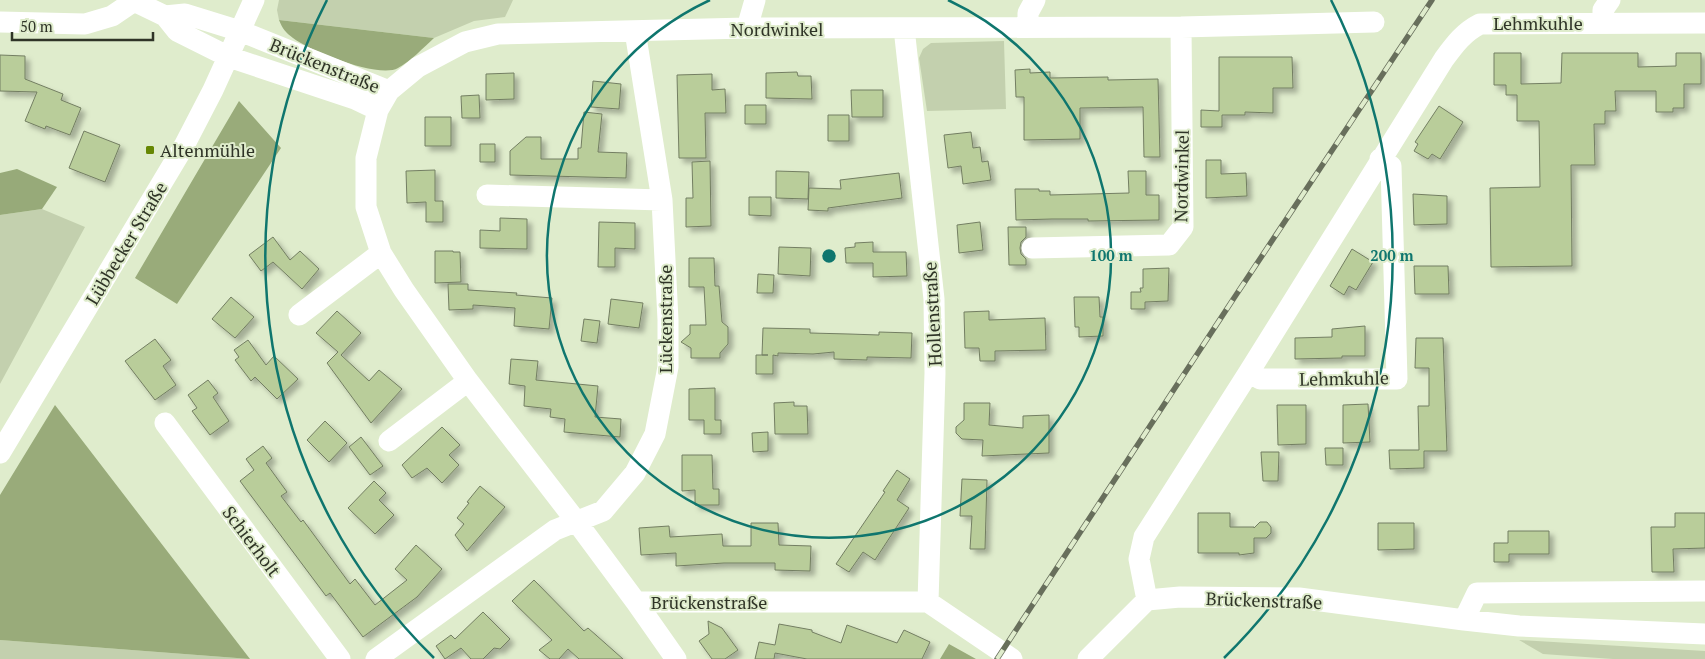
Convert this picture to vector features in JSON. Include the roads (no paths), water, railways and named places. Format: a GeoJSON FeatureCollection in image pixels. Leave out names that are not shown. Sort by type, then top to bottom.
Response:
{"type":"FeatureCollection","features":[{"type":"Feature","properties":{"kind":"street"},"geometry":{"type":"LineString","coordinates":[[0,22],[85,24],[112,16],[134,0],[165,16]]}},
{"type":"Feature","properties":{"kind":"street","name":"Lübbecker Straße"},"geometry":{"type":"LineString","coordinates":[[0,453],[184,146],[229,58],[254,0]]}},
{"type":"Feature","properties":{"kind":"street"},"geometry":{"type":"LineString","coordinates":[[747,28],[755,0]]}},
{"type":"Feature","properties":{"kind":"street"},"geometry":{"type":"LineString","coordinates":[[1028,28],[1028,13],[1035,0]]}},
{"type":"Feature","properties":{"kind":"street"},"geometry":{"type":"LineString","coordinates":[[1603,23],[1604,10],[1610,0]]}},
{"type":"Feature","properties":{"kind":"street","name":"Brückenstraße"},"geometry":{"type":"LineString","coordinates":[[165,16],[185,14],[240,32],[389,91],[378,110],[366,158],[366,207],[381,252],[404,290],[468,381],[576,520],[636,602],[928,602]]}},
{"type":"Feature","properties":{"kind":"street","name":"Brückenstraße"},"geometry":{"type":"LineString","coordinates":[[165,16],[177,31],[229,58],[355,99],[378,110]]}},
{"type":"Feature","properties":{"kind":"street","name":"Nordwinkel"},"geometry":{"type":"LineString","coordinates":[[389,91],[418,67],[465,42],[498,34],[747,28],[1028,28],[1374,22]]}},
{"type":"Feature","properties":{"kind":"street","name":"Lehmkuhle"},"geometry":{"type":"LineString","coordinates":[[1147,600],[1139,559],[1144,537],[1444,58],[1468,30],[1480,24],[1497,23],[1705,23]]}},
{"type":"Feature","properties":{"kind":"street","name":"Nordwinkel"},"geometry":{"type":"LineString","coordinates":[[1032,248],[1169,245],[1182,227],[1181,26]]}},
{"type":"Feature","properties":{"kind":"street","name":"Hollenstraße"},"geometry":{"type":"LineString","coordinates":[[904,28],[934,299],[935,373],[928,602]]}},
{"type":"Feature","properties":{"kind":"street","name":"Lückenstraße"},"geometry":{"type":"LineString","coordinates":[[576,520],[603,511],[635,473],[654,434],[668,368],[668,320],[662,200],[635,31]]}},
{"type":"Feature","properties":{"kind":"street","name":"Lehmkuhle"},"geometry":{"type":"LineString","coordinates":[[1249,372],[1260,379],[1397,379],[1391,166],[1380,159]]}},
{"type":"Feature","properties":{"kind":"street"},"geometry":{"type":"LineString","coordinates":[[487,195],[662,200]]}},
{"type":"Feature","properties":{"kind":"street"},"geometry":{"type":"LineString","coordinates":[[298,314],[381,252]]}},
{"type":"Feature","properties":{"kind":"street"},"geometry":{"type":"LineString","coordinates":[[389,441],[468,381]]}},
{"type":"Feature","properties":{"kind":"street","name":"Schierholt"},"geometry":{"type":"LineString","coordinates":[[165,423],[340,659]]}},
{"type":"Feature","properties":{"kind":"street"},"geometry":{"type":"LineString","coordinates":[[376,659],[555,530],[576,520]]}},
{"type":"Feature","properties":{"kind":"street"},"geometry":{"type":"LineString","coordinates":[[1464,620],[1477,593],[1705,591]]}},
{"type":"Feature","properties":{"kind":"street","name":"Brückenstraße"},"geometry":{"type":"LineString","coordinates":[[1147,600],[1180,597],[1299,598],[1520,626],[1705,634]]}},
{"type":"Feature","properties":{"kind":"street"},"geometry":{"type":"LineString","coordinates":[[1088,659],[1147,600]]}},
{"type":"Feature","properties":{"kind":"street"},"geometry":{"type":"LineString","coordinates":[[636,602],[676,659]]}},
{"type":"Feature","properties":{"kind":"street"},"geometry":{"type":"LineString","coordinates":[[928,602],[1012,659]]}},
{"type":"Feature","properties":{"kind":"railway"},"geometry":{"type":"LineString","coordinates":[[997,659],[1432,0]]}},
{"type":"Feature","properties":{"kind":"place","name":"Altenmühle"},"geometry":{"type":"Point","coordinates":[150,150]}}]}
